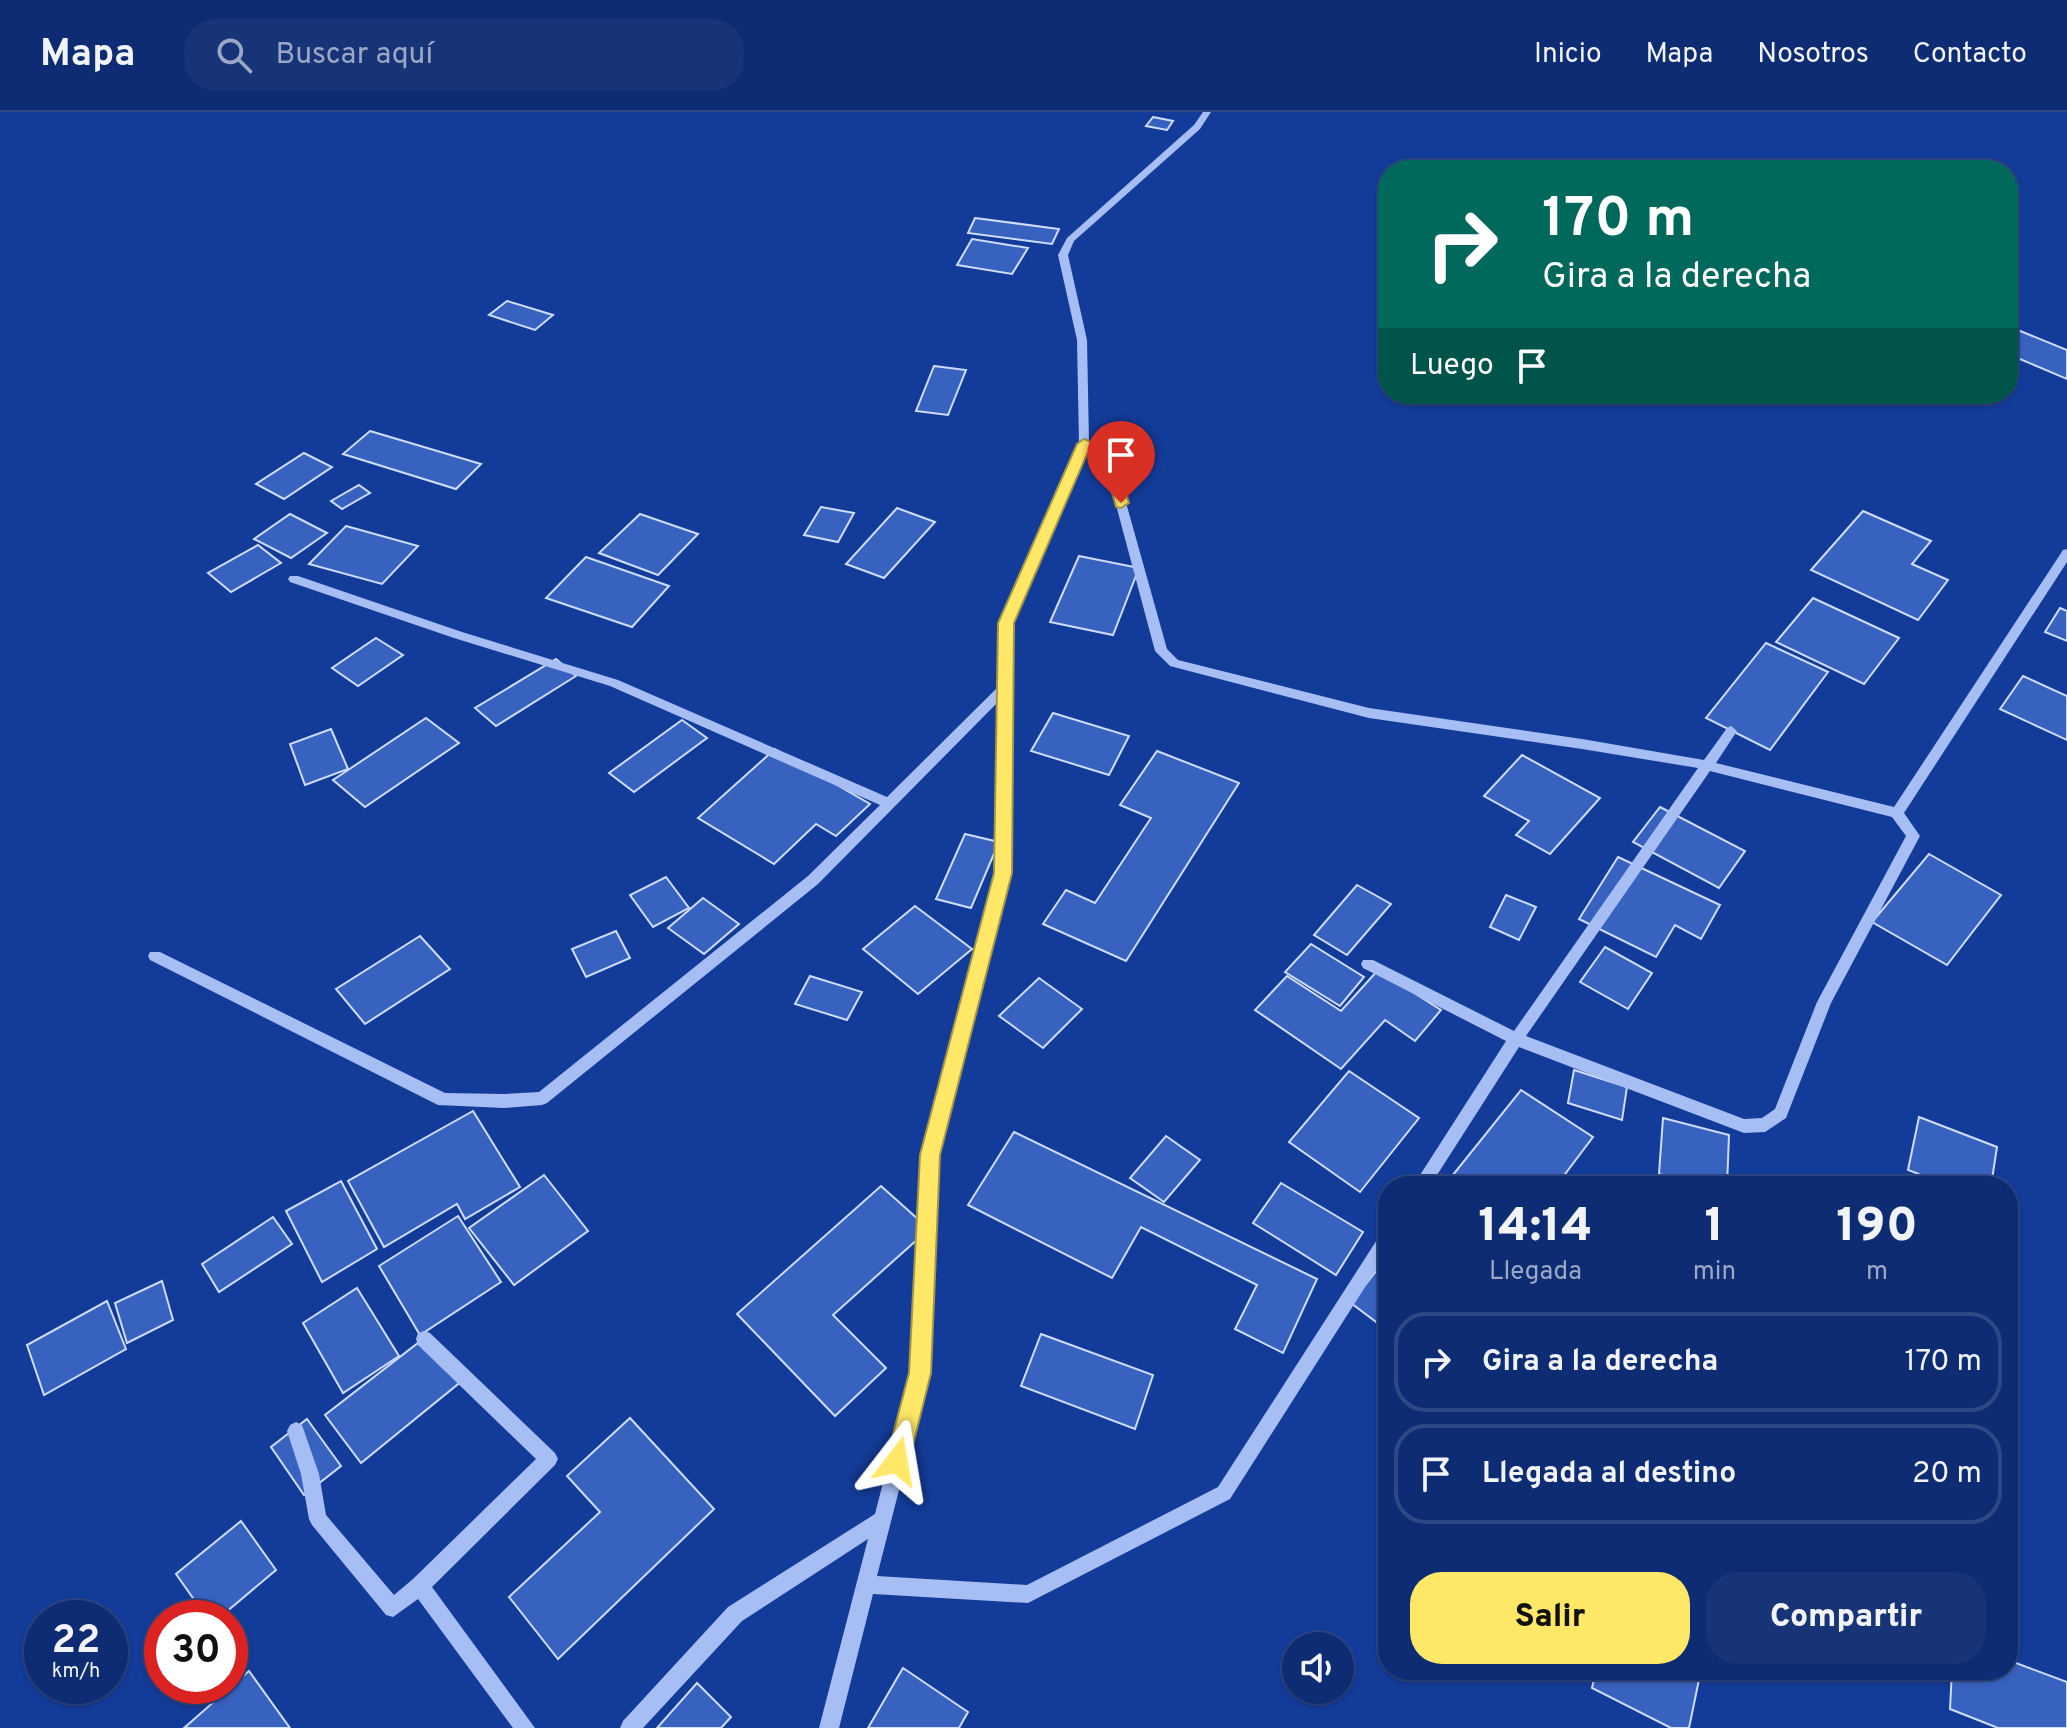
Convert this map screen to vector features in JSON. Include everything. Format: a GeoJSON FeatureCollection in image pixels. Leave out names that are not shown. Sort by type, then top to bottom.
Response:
{"type":"FeatureCollection","features":[{"type":"Feature","properties":{"kind":"street"},"geometry":{"type":"LineString","coordinates":[[829,1728],[920,1373],[930,1155],[1003,873],[1006,623],[1084,444],[1082,340],[1063,255],[1070,240],[1197,127],[1207,112]]}},
{"type":"Feature","properties":{"kind":"street"},"geometry":{"type":"LineString","coordinates":[[1084,444],[1113,474],[1161,651],[1174,663],[1369,713],[1706,765],[1897,813],[1913,836],[1824,1002],[1781,1113],[1765,1125],[1744,1126],[1516,1039],[1368,964]]}},
{"type":"Feature","properties":{"kind":"street"},"geometry":{"type":"LineString","coordinates":[[1897,813],[2067,553]]}},
{"type":"Feature","properties":{"kind":"street"},"geometry":{"type":"LineString","coordinates":[[294,579],[458,635],[614,683],[888,803]]}},
{"type":"Feature","properties":{"kind":"street"},"geometry":{"type":"LineString","coordinates":[[155,956],[443,1100],[542,1098],[813,880],[1003,689]]}},
{"type":"Feature","properties":{"kind":"street"},"geometry":{"type":"LineString","coordinates":[[1427,1176],[1516,1039],[1731,731]]}},
{"type":"Feature","properties":{"kind":"street"},"geometry":{"type":"LineString","coordinates":[[865,1584],[1028,1594],[1224,1493],[1378,1253]]}},
{"type":"Feature","properties":{"kind":"street"},"geometry":{"type":"LineString","coordinates":[[296,1431],[310,1474],[318,1519],[393,1608],[420,1586],[549,1459],[424,1339]]}},
{"type":"Feature","properties":{"kind":"street"},"geometry":{"type":"LineString","coordinates":[[630,1728],[735,1614],[882,1520]]}},
{"type":"Feature","properties":{"kind":"street"},"geometry":{"type":"LineString","coordinates":[[420,1586],[525,1728]]}},
{"type":"Feature","properties":{"kind":"building"},"geometry":{"type":"Polygon","coordinates":[[[1153,117],[1173,121],[1167,130],[1146,126],[1153,117]]]}},
{"type":"Feature","properties":{"kind":"building"},"geometry":{"type":"Polygon","coordinates":[[[975,218],[1059,229],[1052,244],[968,233],[975,218]]]}},
{"type":"Feature","properties":{"kind":"building"},"geometry":{"type":"Polygon","coordinates":[[[972,239],[1028,248],[1012,274],[957,265],[972,239]]]}},
{"type":"Feature","properties":{"kind":"building"},"geometry":{"type":"Polygon","coordinates":[[[507,301],[553,315],[535,330],[489,315],[507,301]]]}},
{"type":"Feature","properties":{"kind":"building"},"geometry":{"type":"Polygon","coordinates":[[[2018,330],[2067,350],[2067,379],[2018,358],[2018,330]]]}},
{"type":"Feature","properties":{"kind":"building"},"geometry":{"type":"Polygon","coordinates":[[[934,366],[966,370],[948,415],[916,411],[934,366]]]}},
{"type":"Feature","properties":{"kind":"building"},"geometry":{"type":"Polygon","coordinates":[[[370,431],[481,464],[456,489],[343,454],[370,431]]]}},
{"type":"Feature","properties":{"kind":"building"},"geometry":{"type":"Polygon","coordinates":[[[304,453],[332,467],[284,499],[256,484],[304,453]]]}},
{"type":"Feature","properties":{"kind":"building"},"geometry":{"type":"Polygon","coordinates":[[[359,485],[370,493],[342,509],[331,501],[359,485]]]}},
{"type":"Feature","properties":{"kind":"building"},"geometry":{"type":"Polygon","coordinates":[[[821,507],[854,513],[838,542],[804,535],[821,507]]]}},
{"type":"Feature","properties":{"kind":"building"},"geometry":{"type":"Polygon","coordinates":[[[897,508],[935,522],[884,578],[846,564],[897,508]]]}},
{"type":"Feature","properties":{"kind":"building"},"geometry":{"type":"Polygon","coordinates":[[[1863,511],[1931,541],[1912,564],[1948,580],[1918,620],[1811,570],[1863,511]]]}},
{"type":"Feature","properties":{"kind":"building"},"geometry":{"type":"Polygon","coordinates":[[[290,514],[327,533],[291,558],[254,539],[290,514]]]}},
{"type":"Feature","properties":{"kind":"building"},"geometry":{"type":"Polygon","coordinates":[[[640,514],[698,534],[658,575],[599,553],[640,514]]]}},
{"type":"Feature","properties":{"kind":"building"},"geometry":{"type":"Polygon","coordinates":[[[346,526],[418,546],[382,584],[309,564],[346,526]]]}},
{"type":"Feature","properties":{"kind":"building"},"geometry":{"type":"Polygon","coordinates":[[[258,545],[281,563],[231,592],[208,573],[258,545]]]}},
{"type":"Feature","properties":{"kind":"building"},"geometry":{"type":"Polygon","coordinates":[[[1079,556],[1139,568],[1113,635],[1050,622],[1079,556]]]}},
{"type":"Feature","properties":{"kind":"building"},"geometry":{"type":"Polygon","coordinates":[[[586,557],[669,586],[632,627],[546,598],[586,557]]]}},
{"type":"Feature","properties":{"kind":"building"},"geometry":{"type":"Polygon","coordinates":[[[1813,598],[1899,638],[1864,684],[1776,642],[1813,598]]]}},
{"type":"Feature","properties":{"kind":"building"},"geometry":{"type":"Polygon","coordinates":[[[2060,608],[2067,611],[2067,641],[2045,632],[2060,608]]]}},
{"type":"Feature","properties":{"kind":"building"},"geometry":{"type":"Polygon","coordinates":[[[376,638],[403,655],[358,686],[332,668],[376,638]]]}},
{"type":"Feature","properties":{"kind":"building"},"geometry":{"type":"Polygon","coordinates":[[[1766,643],[1828,672],[1770,750],[1706,718],[1766,643]]]}},
{"type":"Feature","properties":{"kind":"building"},"geometry":{"type":"Polygon","coordinates":[[[556,659],[576,676],[496,726],[475,708],[556,659]]]}},
{"type":"Feature","properties":{"kind":"building"},"geometry":{"type":"Polygon","coordinates":[[[2023,676],[2067,696],[2067,740],[2000,709],[2023,676]]]}},
{"type":"Feature","properties":{"kind":"building"},"geometry":{"type":"Polygon","coordinates":[[[1053,713],[1129,736],[1109,775],[1031,751],[1053,713]]]}},
{"type":"Feature","properties":{"kind":"building"},"geometry":{"type":"Polygon","coordinates":[[[426,718],[459,743],[365,807],[333,780],[426,718]]]}},
{"type":"Feature","properties":{"kind":"building"},"geometry":{"type":"Polygon","coordinates":[[[682,720],[707,738],[634,792],[609,773],[682,720]]]}},
{"type":"Feature","properties":{"kind":"building"},"geometry":{"type":"Polygon","coordinates":[[[331,729],[348,769],[305,785],[290,744],[331,729]]]}},
{"type":"Feature","properties":{"kind":"building"},"geometry":{"type":"Polygon","coordinates":[[[775,749],[870,804],[836,836],[816,824],[774,864],[698,818],[775,749]]]}},
{"type":"Feature","properties":{"kind":"building"},"geometry":{"type":"Polygon","coordinates":[[[1157,751],[1239,783],[1126,961],[1043,924],[1066,890],[1095,903],[1151,818],[1120,805],[1157,751]]]}},
{"type":"Feature","properties":{"kind":"building"},"geometry":{"type":"Polygon","coordinates":[[[1522,755],[1600,798],[1550,854],[1516,835],[1529,821],[1484,796],[1522,755]]]}},
{"type":"Feature","properties":{"kind":"building"},"geometry":{"type":"Polygon","coordinates":[[[1660,807],[1745,851],[1719,888],[1633,842],[1660,807]]]}},
{"type":"Feature","properties":{"kind":"building"},"geometry":{"type":"Polygon","coordinates":[[[965,834],[999,842],[971,908],[936,899],[965,834]]]}},
{"type":"Feature","properties":{"kind":"building"},"geometry":{"type":"Polygon","coordinates":[[[1929,854],[2001,895],[1947,965],[1872,922],[1929,854]]]}},
{"type":"Feature","properties":{"kind":"building"},"geometry":{"type":"Polygon","coordinates":[[[1618,857],[1720,905],[1701,939],[1675,925],[1656,957],[1579,919],[1618,857]]]}},
{"type":"Feature","properties":{"kind":"building"},"geometry":{"type":"Polygon","coordinates":[[[666,877],[689,908],[653,927],[630,895],[666,877]]]}},
{"type":"Feature","properties":{"kind":"building"},"geometry":{"type":"Polygon","coordinates":[[[1357,885],[1391,904],[1347,955],[1314,935],[1357,885]]]}},
{"type":"Feature","properties":{"kind":"building"},"geometry":{"type":"Polygon","coordinates":[[[1506,895],[1536,907],[1519,940],[1490,927],[1506,895]]]}},
{"type":"Feature","properties":{"kind":"building"},"geometry":{"type":"Polygon","coordinates":[[[703,898],[739,924],[704,954],[668,928],[703,898]]]}},
{"type":"Feature","properties":{"kind":"building"},"geometry":{"type":"Polygon","coordinates":[[[915,906],[972,949],[918,994],[863,949],[915,906]]]}},
{"type":"Feature","properties":{"kind":"building"},"geometry":{"type":"Polygon","coordinates":[[[616,931],[630,958],[586,977],[572,949],[616,931]]]}},
{"type":"Feature","properties":{"kind":"building"},"geometry":{"type":"Polygon","coordinates":[[[420,936],[450,969],[365,1024],[336,989],[420,936]]]}},
{"type":"Feature","properties":{"kind":"building"},"geometry":{"type":"Polygon","coordinates":[[[1311,944],[1364,977],[1340,1006],[1285,972],[1311,944]]]}},
{"type":"Feature","properties":{"kind":"building"},"geometry":{"type":"Polygon","coordinates":[[[1605,947],[1652,973],[1628,1009],[1580,982],[1605,947]]]}},
{"type":"Feature","properties":{"kind":"building"},"geometry":{"type":"Polygon","coordinates":[[[1378,970],[1441,1010],[1415,1041],[1385,1020],[1341,1069],[1255,1010],[1287,976],[1341,1011],[1378,970]]]}},
{"type":"Feature","properties":{"kind":"building"},"geometry":{"type":"Polygon","coordinates":[[[810,976],[862,992],[847,1020],[795,1004],[810,976]]]}},
{"type":"Feature","properties":{"kind":"building"},"geometry":{"type":"Polygon","coordinates":[[[1039,978],[1082,1009],[1043,1048],[999,1016],[1039,978]]]}},
{"type":"Feature","properties":{"kind":"building"},"geometry":{"type":"Polygon","coordinates":[[[1574,1070],[1627,1087],[1622,1120],[1568,1103],[1574,1070]]]}},
{"type":"Feature","properties":{"kind":"building"},"geometry":{"type":"Polygon","coordinates":[[[1349,1071],[1419,1118],[1360,1192],[1289,1142],[1349,1071]]]}},
{"type":"Feature","properties":{"kind":"building"},"geometry":{"type":"Polygon","coordinates":[[[1521,1090],[1593,1137],[1564,1176],[1452,1176],[1521,1090]]]}},
{"type":"Feature","properties":{"kind":"building"},"geometry":{"type":"Polygon","coordinates":[[[473,1111],[520,1187],[465,1219],[457,1204],[384,1247],[348,1181],[473,1111]]]}},
{"type":"Feature","properties":{"kind":"building"},"geometry":{"type":"Polygon","coordinates":[[[1919,1117],[1997,1147],[1993,1176],[1923,1176],[1908,1170],[1919,1117]]]}},
{"type":"Feature","properties":{"kind":"building"},"geometry":{"type":"Polygon","coordinates":[[[1663,1118],[1729,1135],[1727,1176],[1659,1174],[1663,1118]]]}},
{"type":"Feature","properties":{"kind":"building"},"geometry":{"type":"Polygon","coordinates":[[[1014,1132],[1317,1279],[1283,1353],[1235,1329],[1257,1285],[1141,1227],[1112,1278],[968,1205],[1014,1132]]]}},
{"type":"Feature","properties":{"kind":"building"},"geometry":{"type":"Polygon","coordinates":[[[1166,1136],[1200,1160],[1164,1202],[1130,1178],[1166,1136]]]}},
{"type":"Feature","properties":{"kind":"building"},"geometry":{"type":"Polygon","coordinates":[[[544,1175],[588,1231],[514,1285],[469,1228],[544,1175]]]}},
{"type":"Feature","properties":{"kind":"building"},"geometry":{"type":"Polygon","coordinates":[[[341,1181],[377,1249],[322,1282],[286,1211],[341,1181]]]}},
{"type":"Feature","properties":{"kind":"building"},"geometry":{"type":"Polygon","coordinates":[[[1281,1183],[1363,1232],[1336,1275],[1253,1223],[1281,1183]]]}},
{"type":"Feature","properties":{"kind":"building"},"geometry":{"type":"Polygon","coordinates":[[[881,1186],[929,1229],[833,1315],[886,1368],[835,1416],[737,1314],[881,1186]]]}},
{"type":"Feature","properties":{"kind":"building"},"geometry":{"type":"Polygon","coordinates":[[[458,1216],[501,1282],[420,1335],[379,1266],[458,1216]]]}},
{"type":"Feature","properties":{"kind":"building"},"geometry":{"type":"Polygon","coordinates":[[[273,1217],[292,1244],[219,1292],[202,1264],[273,1217]]]}},
{"type":"Feature","properties":{"kind":"building"},"geometry":{"type":"Polygon","coordinates":[[[1378,1269],[1378,1323],[1351,1303],[1378,1269]]]}},
{"type":"Feature","properties":{"kind":"building"},"geometry":{"type":"Polygon","coordinates":[[[162,1281],[173,1320],[127,1343],[115,1303],[162,1281]]]}},
{"type":"Feature","properties":{"kind":"building"},"geometry":{"type":"Polygon","coordinates":[[[357,1288],[399,1356],[343,1393],[303,1323],[357,1288]]]}},
{"type":"Feature","properties":{"kind":"building"},"geometry":{"type":"Polygon","coordinates":[[[107,1301],[126,1349],[44,1395],[27,1345],[107,1301]]]}},
{"type":"Feature","properties":{"kind":"building"},"geometry":{"type":"Polygon","coordinates":[[[1041,1334],[1153,1375],[1135,1429],[1021,1386],[1041,1334]]]}},
{"type":"Feature","properties":{"kind":"building"},"geometry":{"type":"Polygon","coordinates":[[[427,1336],[463,1380],[361,1463],[325,1415],[427,1336]]]}},
{"type":"Feature","properties":{"kind":"building"},"geometry":{"type":"Polygon","coordinates":[[[630,1418],[714,1509],[558,1659],[509,1597],[600,1512],[567,1476],[630,1418]]]}},
{"type":"Feature","properties":{"kind":"building"},"geometry":{"type":"Polygon","coordinates":[[[307,1419],[341,1466],[304,1495],[271,1447],[307,1419]]]}},
{"type":"Feature","properties":{"kind":"building"},"geometry":{"type":"Polygon","coordinates":[[[241,1521],[276,1570],[240,1600],[194,1600],[176,1574],[241,1521]]]}},
{"type":"Feature","properties":{"kind":"building"},"geometry":{"type":"Polygon","coordinates":[[[2018,1664],[2067,1682],[2067,1728],[1998,1728],[1950,1709],[1951,1680],[2018,1680],[2018,1664]]]}},
{"type":"Feature","properties":{"kind":"building"},"geometry":{"type":"Polygon","coordinates":[[[903,1668],[968,1712],[959,1728],[868,1728],[903,1668]]]}},
{"type":"Feature","properties":{"kind":"building"},"geometry":{"type":"Polygon","coordinates":[[[248,1672],[290,1728],[184,1728],[211,1704],[248,1704],[248,1672]]]}},
{"type":"Feature","properties":{"kind":"building"},"geometry":{"type":"Polygon","coordinates":[[[1594,1680],[1699,1680],[1689,1728],[1671,1728],[1592,1688],[1594,1680]]]}},
{"type":"Feature","properties":{"kind":"building"},"geometry":{"type":"Polygon","coordinates":[[[697,1683],[731,1717],[721,1728],[657,1728],[697,1683]]]}},
{"type":"Feature","properties":{"kind":"route"},"geometry":{"type":"LineString","coordinates":[[897,1461],[920,1373],[930,1155],[1003,873],[1006,623],[1084,444],[1113,474],[1121,503]]}}]}
